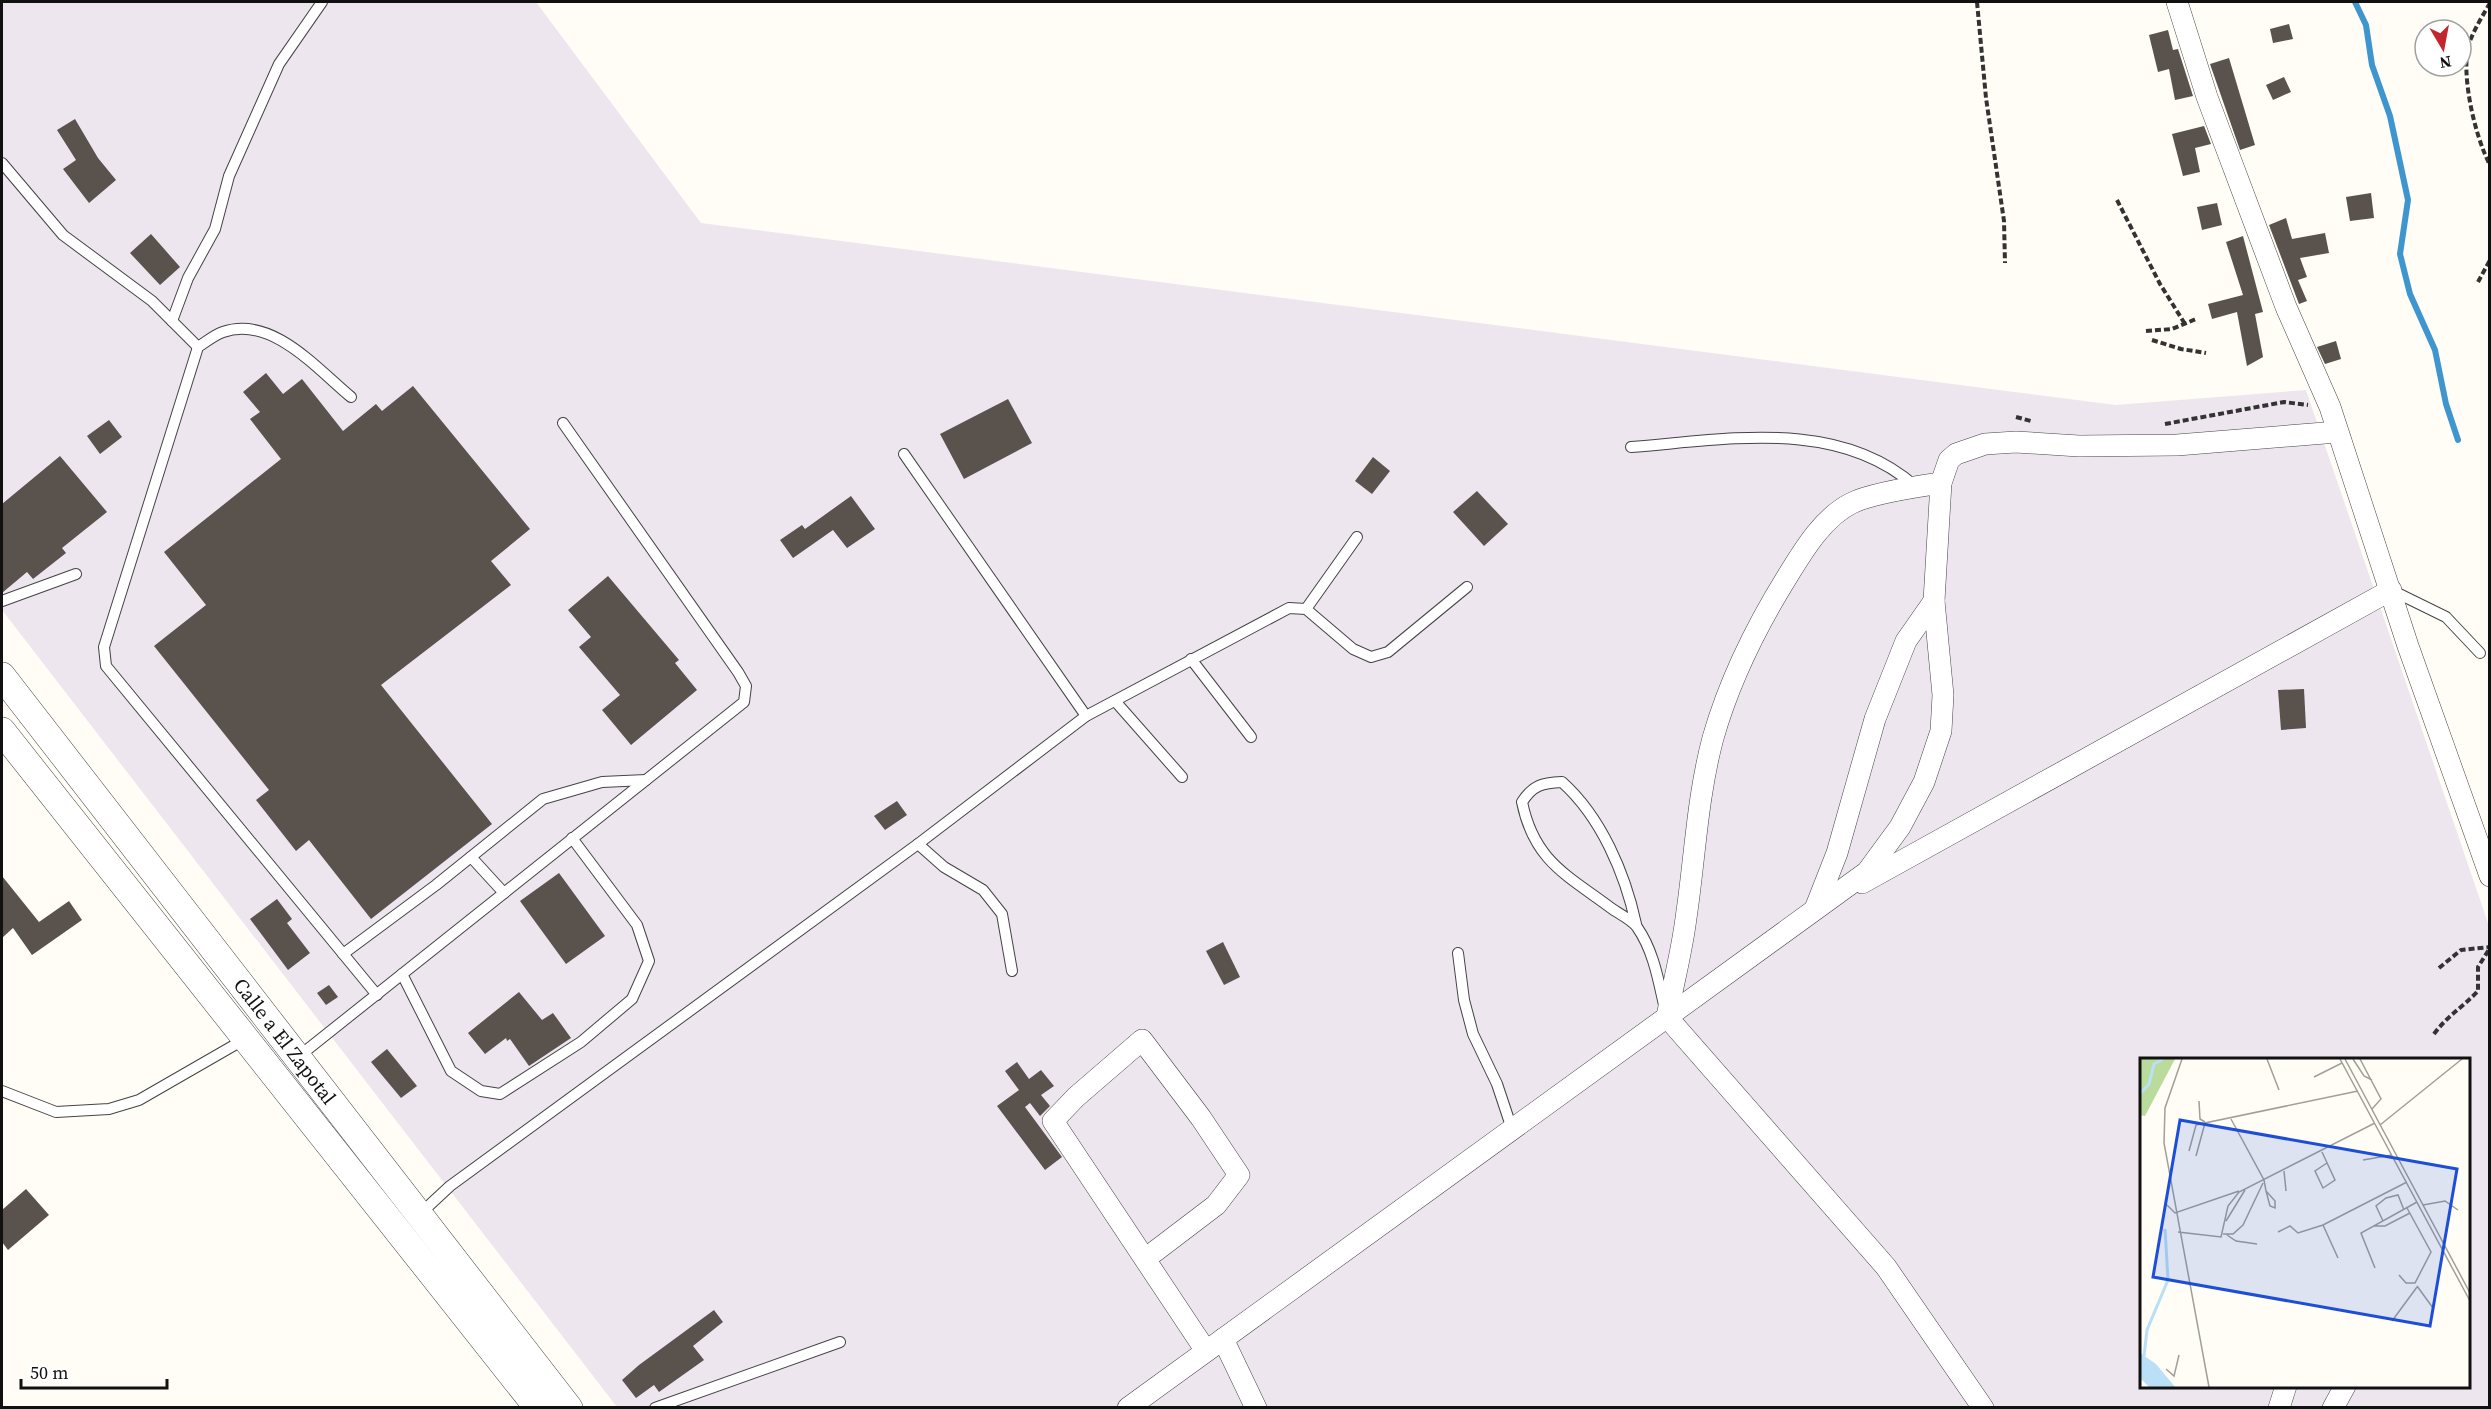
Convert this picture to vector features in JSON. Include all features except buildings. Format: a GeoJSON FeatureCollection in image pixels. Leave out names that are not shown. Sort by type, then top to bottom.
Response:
{"type":"FeatureCollection","features":[{"type":"Feature","properties":{"kind":"street"},"geometry":{"type":"LineString","coordinates":[[2177,2],[2207,97],[2286,307],[2330,407],[2408,645],[2490,876]]}},
{"type":"Feature","properties":{"kind":"street"},"geometry":{"type":"LineString","coordinates":[[1128,1407],[1867,872],[1900,827],[1924,782],[1941,731],[1943,695],[1934,602],[1941,483],[1949,460],[1956,454],[1985,444],[2016,442],[2079,446],[2177,445],[2337,432]]}},
{"type":"Feature","properties":{"kind":"street"},"geometry":{"type":"LineString","coordinates":[[1667,1017],[1686,918],[1696,823],[1713,738],[1740,664],[1779,589],[1807,545],[1833,517],[1852,502],[1915,486],[1941,483]]}},
{"type":"Feature","properties":{"kind":"street"},"geometry":{"type":"LineString","coordinates":[[1815,910],[2391,590]]}},
{"type":"Feature","properties":{"kind":"street"},"geometry":{"type":"LineString","coordinates":[[1815,910],[1837,853],[1879,709],[1906,640],[1934,602]]}},
{"type":"Feature","properties":{"kind":"street","name":"Calle a El Zapotal"},"geometry":{"type":"LineString","coordinates":[[2,676],[418,1216],[569,1407]]}},
{"type":"Feature","properties":{"kind":"street","name":"Calle a El Zapotal"},"geometry":{"type":"LineString","coordinates":[[2,731],[538,1407]]}},
{"type":"Feature","properties":{"kind":"street"},"geometry":{"type":"LineString","coordinates":[[1667,1017],[1886,1267],[1983,1407]]}},
{"type":"Feature","properties":{"kind":"street"},"geometry":{"type":"LineString","coordinates":[[1145,1259],[1216,1205],[1239,1175],[1201,1118],[1142,1040],[1076,1096],[1053,1121],[1145,1259],[1214,1345],[1256,1407]]}},
{"type":"Feature","properties":{"kind":"street"},"geometry":{"type":"LineString","coordinates":[[2279,1407],[2285,1388]]}},
{"type":"Feature","properties":{"kind":"street"},"geometry":{"type":"LineString","coordinates":[[2333,1407],[2344,1388]]}},
{"type":"Feature","properties":{"kind":"lane"},"geometry":{"type":"LineString","coordinates":[[172,321],[188,278],[215,229],[229,176],[279,64],[322,2]]}},
{"type":"Feature","properties":{"kind":"lane"},"geometry":{"type":"LineString","coordinates":[[2,163],[63,235],[152,301],[198,347]]}},
{"type":"Feature","properties":{"kind":"lane"},"geometry":{"type":"LineString","coordinates":[[351,397],[277,336],[250,330],[223,332],[198,347],[104,647],[105,666],[377,995]]}},
{"type":"Feature","properties":{"kind":"lane"},"geometry":{"type":"LineString","coordinates":[[297,1058],[744,702],[746,686],[563,423]]}},
{"type":"Feature","properties":{"kind":"lane"},"geometry":{"type":"LineString","coordinates":[[1630,447],[1766,436],[1817,442],[1858,451],[1899,472],[1915,486]]}},
{"type":"Feature","properties":{"kind":"lane"},"geometry":{"type":"LineString","coordinates":[[904,454],[1086,716]]}},
{"type":"Feature","properties":{"kind":"lane"},"geometry":{"type":"LineString","coordinates":[[1306,609],[1357,537]]}},
{"type":"Feature","properties":{"kind":"lane"},"geometry":{"type":"LineString","coordinates":[[2,601],[76,574]]}},
{"type":"Feature","properties":{"kind":"lane"},"geometry":{"type":"LineString","coordinates":[[418,1216],[450,1186],[918,844],[1086,716],[1191,658],[1289,608],[1306,609],[1353,649],[1371,657],[1388,652],[1467,587]]}},
{"type":"Feature","properties":{"kind":"lane"},"geometry":{"type":"LineString","coordinates":[[2391,590],[2446,617],[2480,653]]}},
{"type":"Feature","properties":{"kind":"lane"},"geometry":{"type":"LineString","coordinates":[[1191,658],[1251,737]]}},
{"type":"Feature","properties":{"kind":"lane"},"geometry":{"type":"LineString","coordinates":[[1115,700],[1182,777]]}},
{"type":"Feature","properties":{"kind":"lane"},"geometry":{"type":"LineString","coordinates":[[343,954],[543,799],[602,782],[646,780]]}},
{"type":"Feature","properties":{"kind":"lane"},"geometry":{"type":"LineString","coordinates":[[1636,924],[1554,867],[1539,847],[1526,821],[1522,802],[1531,789],[1543,783],[1562,782],[1580,798],[1599,827],[1623,880],[1636,924],[1651,951],[1667,1017]]}},
{"type":"Feature","properties":{"kind":"lane"},"geometry":{"type":"LineString","coordinates":[[402,974],[452,1071],[481,1091],[500,1094],[581,1042],[632,999],[649,961],[637,925],[572,838]]}},
{"type":"Feature","properties":{"kind":"lane"},"geometry":{"type":"LineString","coordinates":[[918,844],[944,867],[984,890],[1002,914],[1012,971]]}},
{"type":"Feature","properties":{"kind":"lane"},"geometry":{"type":"LineString","coordinates":[[471,857],[504,893]]}},
{"type":"Feature","properties":{"kind":"lane"},"geometry":{"type":"LineString","coordinates":[[1458,953],[1464,1000],[1473,1034],[1497,1084],[1512,1129]]}},
{"type":"Feature","properties":{"kind":"lane"},"geometry":{"type":"LineString","coordinates":[[2,1091],[56,1112],[109,1109],[138,1100],[245,1039]]}},
{"type":"Feature","properties":{"kind":"lane"},"geometry":{"type":"LineString","coordinates":[[655,1407],[840,1342]]}},
{"type":"Feature","properties":{"kind":"path"},"geometry":{"type":"LineString","coordinates":[[1977,2],[1986,98],[2004,221],[2005,263]]}},
{"type":"Feature","properties":{"kind":"path"},"geometry":{"type":"LineString","coordinates":[[2490,3],[2469,43],[2467,75],[2472,109],[2490,165]]}},
{"type":"Feature","properties":{"kind":"path"},"geometry":{"type":"LineString","coordinates":[[2117,200],[2160,284],[2185,324]]}},
{"type":"Feature","properties":{"kind":"path"},"geometry":{"type":"LineString","coordinates":[[2478,282],[2490,260]]}},
{"type":"Feature","properties":{"kind":"path"},"geometry":{"type":"LineString","coordinates":[[2146,331],[2172,329],[2196,319]]}},
{"type":"Feature","properties":{"kind":"path"},"geometry":{"type":"LineString","coordinates":[[2152,340],[2181,349],[2206,353]]}},
{"type":"Feature","properties":{"kind":"path"},"geometry":{"type":"LineString","coordinates":[[2161,424],[2284,402],[2330,407]]}},
{"type":"Feature","properties":{"kind":"path"},"geometry":{"type":"LineString","coordinates":[[2439,968],[2461,950],[2490,948]]}},
{"type":"Feature","properties":{"kind":"path"},"geometry":{"type":"LineString","coordinates":[[2434,1034],[2448,1016],[2467,1003],[2478,991],[2478,967],[2490,948]]}},
{"type":"Feature","properties":{"kind":"shaded area"},"geometry":{"type":"Polygon","coordinates":[[[2,2],[536,2],[701,223],[2116,405],[2306,390],[2489,926],[2489,1407],[617,1407],[2,610],[2,2]]]}},
{"type":"Feature","properties":{"kind":"waterway"},"geometry":{"type":"LineString","coordinates":[[2355,2],[2366,25],[2372,65],[2390,116],[2408,200],[2400,254],[2410,294],[2435,350],[2446,404],[2458,440]]}}]}
